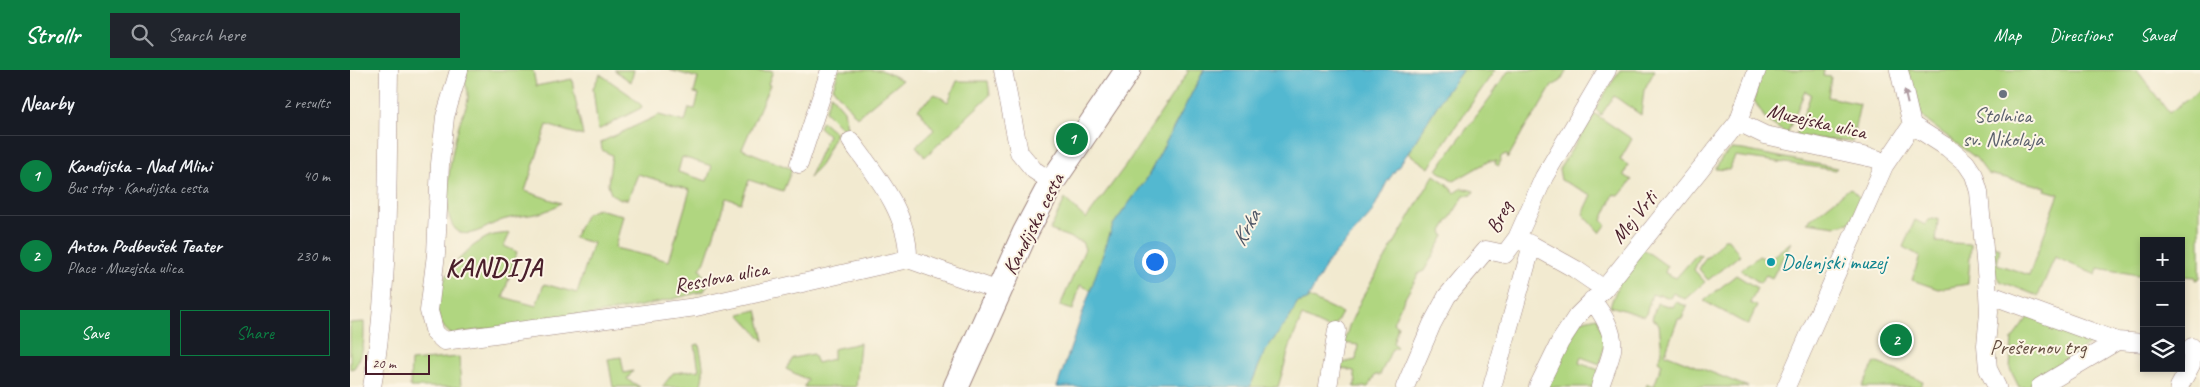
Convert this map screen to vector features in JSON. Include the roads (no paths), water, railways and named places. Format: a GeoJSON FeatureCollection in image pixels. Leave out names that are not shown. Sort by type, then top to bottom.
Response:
{"type":"FeatureCollection","features":[{"type":"Feature","properties":{"kind":"main road","name":"Kandijska cesta"},"geometry":{"type":"LineString","coordinates":[[956,387],[1025,233],[1052,182],[1128,70]]}},
{"type":"Feature","properties":{"kind":"street"},"geometry":{"type":"LineString","coordinates":[[372,387],[378,353],[385,266],[389,70]]}},
{"type":"Feature","properties":{"kind":"street","name":"Resslova ulica"},"geometry":{"type":"LineString","coordinates":[[459,70],[444,126],[440,164],[436,254],[429,311],[434,333],[444,341],[696,307],[908,259]]}},
{"type":"Feature","properties":{"kind":"street"},"geometry":{"type":"LineString","coordinates":[[799,164],[830,70]]}},
{"type":"Feature","properties":{"kind":"street"},"geometry":{"type":"LineString","coordinates":[[1003,70],[1019,152],[1034,170],[1052,182]]}},
{"type":"Feature","properties":{"kind":"street","name":"Breg"},"geometry":{"type":"LineString","coordinates":[[1405,387],[1432,324],[1448,296],[1486,250],[1505,254],[1525,241],[1544,177],[1607,70]]}},
{"type":"Feature","properties":{"kind":"street","name":"Mej Vrti"},"geometry":{"type":"LineString","coordinates":[[1538,387],[1560,342],[1576,316],[1598,295],[1738,122],[1757,70]]}},
{"type":"Feature","properties":{"kind":"street"},"geometry":{"type":"LineString","coordinates":[[1899,70],[1912,125],[1948,148],[1966,163],[1974,175],[1979,192],[1988,294],[1989,312],[1986,345],[1988,369],[1997,387]]}},
{"type":"Feature","properties":{"kind":"street","name":"Muzejska ulica"},"geometry":{"type":"LineString","coordinates":[[1738,122],[1765,135],[1877,159],[1884,166]]}},
{"type":"Feature","properties":{"kind":"street","name":"Muzejska ulica"},"geometry":{"type":"LineString","coordinates":[[1786,387],[1884,166],[1912,125]]}},
{"type":"Feature","properties":{"kind":"street"},"geometry":{"type":"LineString","coordinates":[[851,141],[887,191],[908,242],[908,259],[999,291]]}},
{"type":"Feature","properties":{"kind":"street"},"geometry":{"type":"LineString","coordinates":[[1492,387],[1525,241],[1575,269],[1598,295],[1601,313],[1612,338],[1612,349],[1600,387]]}},
{"type":"Feature","properties":{"kind":"street"},"geometry":{"type":"LineString","coordinates":[[1988,294],[2117,341],[2140,343]]}},
{"type":"Feature","properties":{"kind":"street"},"geometry":{"type":"LineString","coordinates":[[1328,387],[1337,330]]}},
{"type":"Feature","properties":{"kind":"street"},"geometry":{"type":"LineString","coordinates":[[2040,387],[2117,341]]}},
{"type":"Feature","properties":{"kind":"street"},"geometry":{"type":"LineString","coordinates":[[2179,387],[2191,364],[2191,346]]}},
{"type":"Feature","properties":{"kind":"street"},"geometry":{"type":"LineString","coordinates":[[1981,387],[1988,369]]}},
{"type":"Feature","properties":{"kind":"water","name":"Krka"},"geometry":{"type":"Polygon","coordinates":[[[1204,70],[1463,70],[1445,93],[1408,153],[1387,182],[1371,214],[1328,262],[1307,300],[1297,303],[1291,316],[1265,351],[1250,387],[1057,387],[1113,225],[1146,180],[1204,70]]]}},
{"type":"Feature","properties":{"kind":"place","name":"Stolnica sv. Nikolaja"},"geometry":{"type":"Point","coordinates":[2003,94]}},
{"type":"Feature","properties":{"kind":"place","name":"Kandijska - Nad Mlini"},"geometry":{"type":"Point","coordinates":[1072,139]}},
{"type":"Feature","properties":{"kind":"place","name":"Dolenjski muzej"},"geometry":{"type":"Point","coordinates":[1771,262]}},
{"type":"Feature","properties":{"kind":"place","name":"Anton Podbevšek Teater"},"geometry":{"type":"Point","coordinates":[1896,340]}},
{"type":"Feature","properties":{"kind":"district","name":"KANDIJA"},"geometry":{"type":"Point","coordinates":[494,267]}},
{"type":"Feature","properties":{"kind":"park label","name":"Prešernov trg"},"geometry":{"type":"Point","coordinates":[2038,347]}}]}
